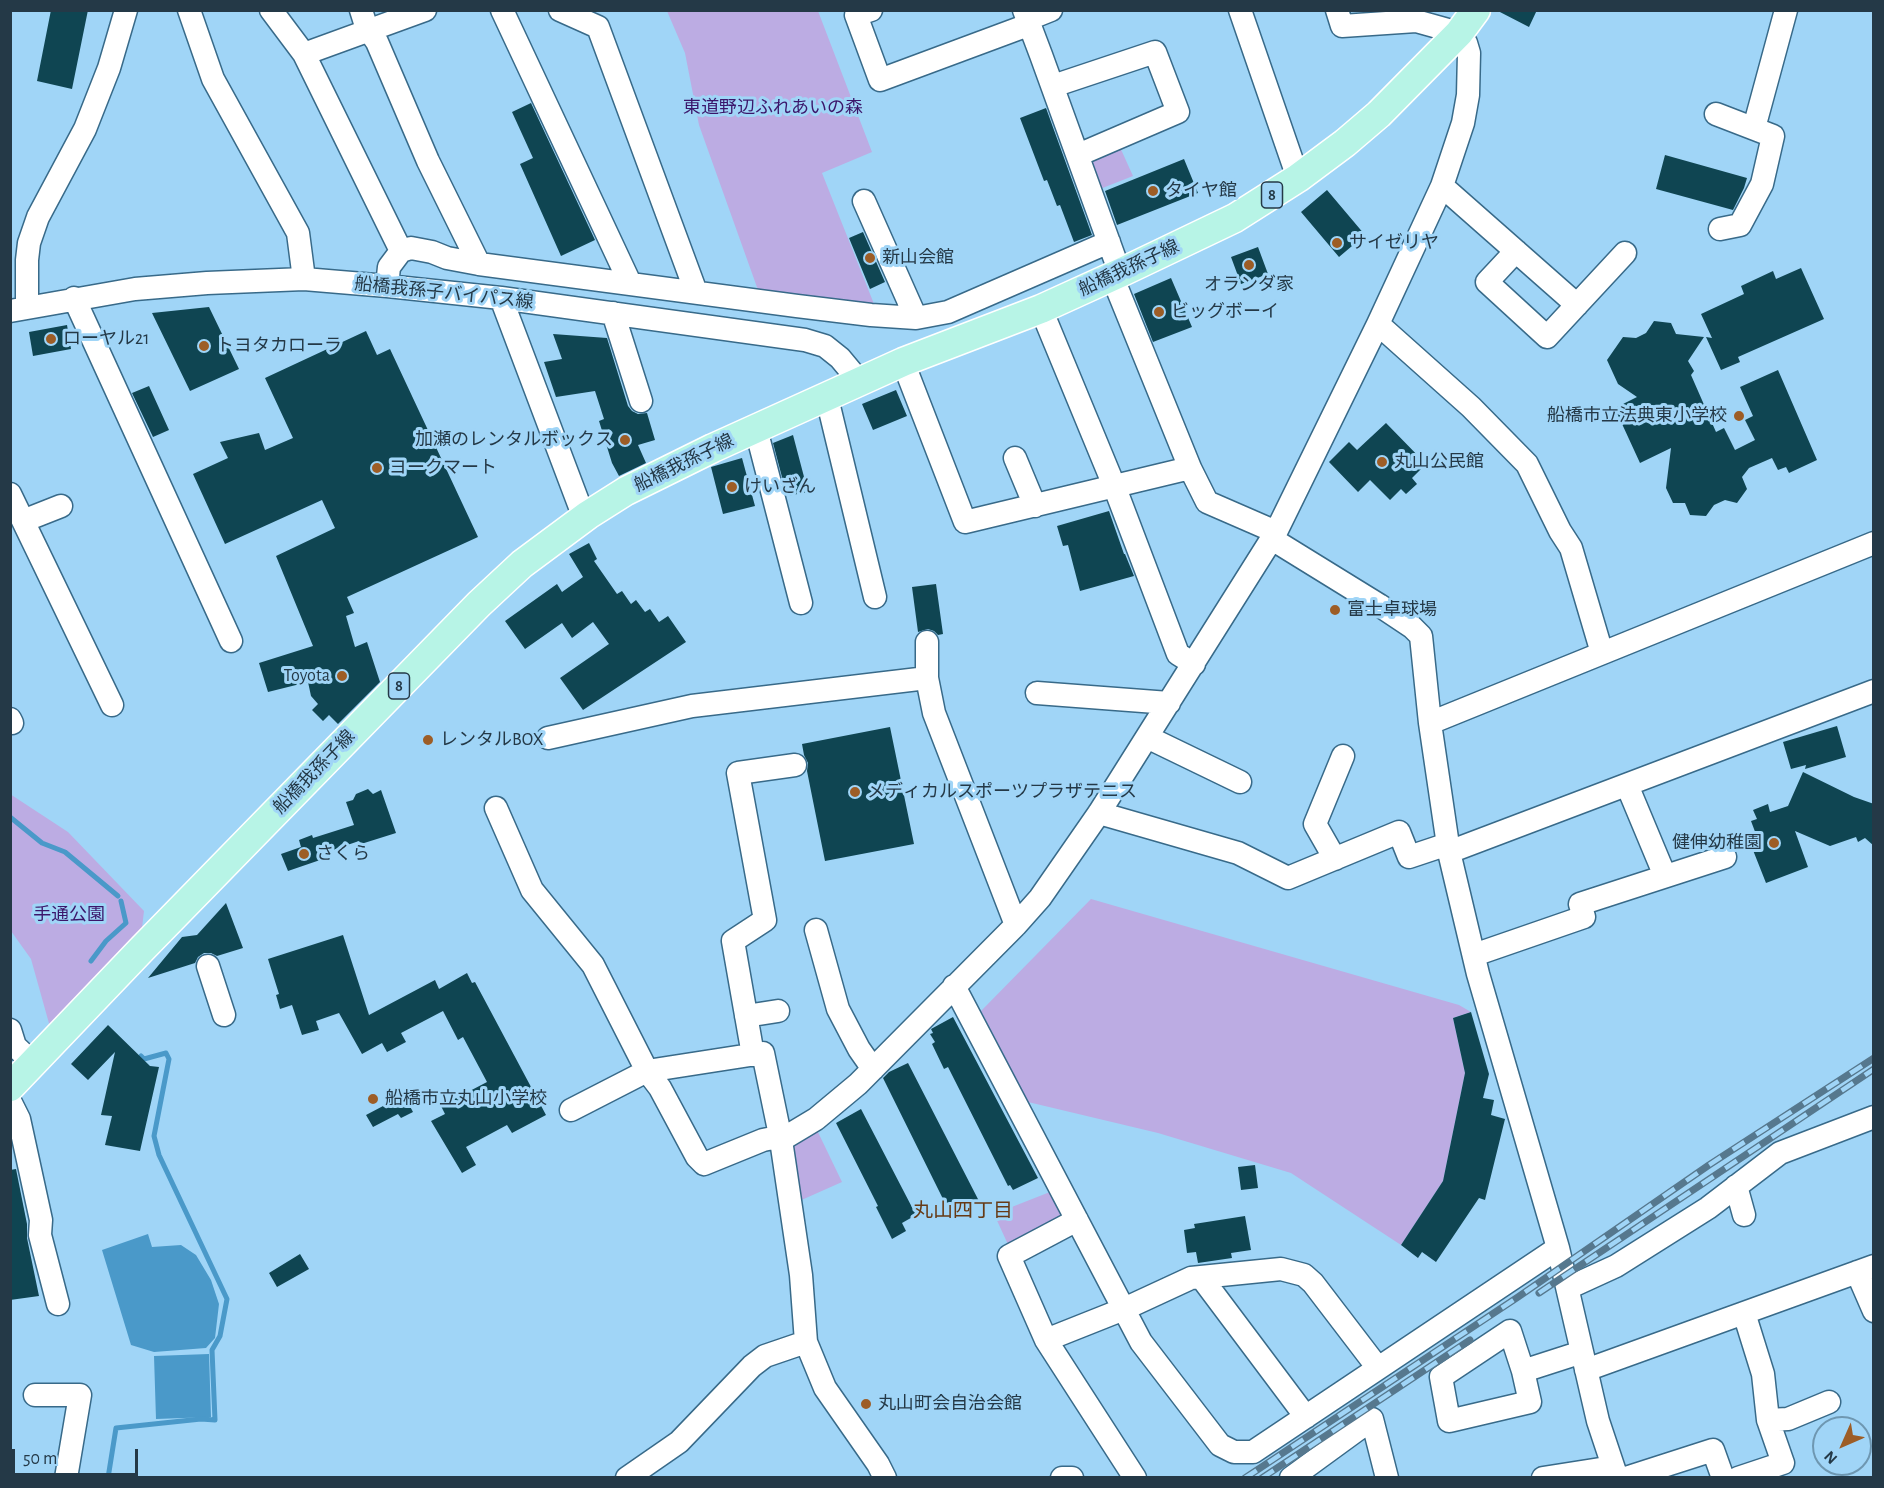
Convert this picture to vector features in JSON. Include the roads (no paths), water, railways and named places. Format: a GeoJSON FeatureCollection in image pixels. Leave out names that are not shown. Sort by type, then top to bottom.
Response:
{"type":"FeatureCollection","features":[{"type":"Feature","properties":{"kind":"main road","name":"船橋我孫子線"},"geometry":{"type":"LineString","coordinates":[[10,1087],[479,604],[522,564],[588,515],[626,491],[670,468],[903,362],[1041,309],[1235,218],[1298,177],[1345,143],[1379,114],[1459,33],[1476,10]]}},
{"type":"Feature","properties":{"kind":"street"},"geometry":{"type":"LineString","coordinates":[[19,309],[29,243],[38,217],[85,129],[110,68],[126,10]]}},
{"type":"Feature","properties":{"kind":"street"},"geometry":{"type":"LineString","coordinates":[[189,10],[213,79],[298,233],[304,279]]}},
{"type":"Feature","properties":{"kind":"street"},"geometry":{"type":"LineString","coordinates":[[271,10],[304,54],[401,251]]}},
{"type":"Feature","properties":{"kind":"street"},"geometry":{"type":"LineString","coordinates":[[361,10],[428,162],[479,264]]}},
{"type":"Feature","properties":{"kind":"street"},"geometry":{"type":"LineString","coordinates":[[304,54],[370,32],[425,10]]}},
{"type":"Feature","properties":{"kind":"street"},"geometry":{"type":"LineString","coordinates":[[502,10],[630,283]]}},
{"type":"Feature","properties":{"kind":"street"},"geometry":{"type":"LineString","coordinates":[[560,10],[598,27],[696,292]]}},
{"type":"Feature","properties":{"kind":"street"},"geometry":{"type":"LineString","coordinates":[[871,10],[856,15],[880,80],[1020,28],[1026,16],[1051,10]]}},
{"type":"Feature","properties":{"kind":"street"},"geometry":{"type":"LineString","coordinates":[[1240,10],[1298,177]]}},
{"type":"Feature","properties":{"kind":"street"},"geometry":{"type":"LineString","coordinates":[[496,808],[532,890],[593,964],[646,1071],[660,1088],[697,1157],[704,1164],[763,1140],[772,1138],[781,1140],[816,1119],[841,1100],[1016,925],[1054,880],[1099,813],[1274,535],[1378,324],[1442,186],[1463,123],[1468,95],[1469,53],[1466,43],[1459,33],[1416,21],[1342,26],[1337,10]]}},
{"type":"Feature","properties":{"kind":"street"},"geometry":{"type":"LineString","coordinates":[[1754,128],[1786,10]]}},
{"type":"Feature","properties":{"kind":"street"},"geometry":{"type":"LineString","coordinates":[[1026,16],[1109,242],[1116,275],[1190,468],[1207,502],[1274,535],[1412,627],[1421,636],[1430,723],[1448,848],[1474,955],[1558,1248],[1598,1421],[1619,1474]]}},
{"type":"Feature","properties":{"kind":"street"},"geometry":{"type":"LineString","coordinates":[[1053,86],[1155,52],[1178,112],[1078,155]]}},
{"type":"Feature","properties":{"kind":"street"},"geometry":{"type":"LineString","coordinates":[[1716,114],[1773,136],[1762,184],[1740,225],[1720,229]]}},
{"type":"Feature","properties":{"kind":"street"},"geometry":{"type":"LineString","coordinates":[[1442,186],[1577,305]]}},
{"type":"Feature","properties":{"kind":"street"},"geometry":{"type":"LineString","coordinates":[[864,201],[916,318]]}},
{"type":"Feature","properties":{"kind":"street"},"geometry":{"type":"LineString","coordinates":[[387,286],[389,267],[401,251],[411,248],[479,264],[871,315],[916,318],[948,312],[1109,242]]}},
{"type":"Feature","properties":{"kind":"street"},"geometry":{"type":"LineString","coordinates":[[1516,250],[1486,282],[1547,337],[1625,253]]}},
{"type":"Feature","properties":{"kind":"street","name":"船橋我孫子バイパス線"},"geometry":{"type":"LineString","coordinates":[[19,309],[74,298],[177,285],[304,279],[387,286],[501,298],[805,340],[825,346],[840,358],[860,382]]}},
{"type":"Feature","properties":{"kind":"street"},"geometry":{"type":"LineString","coordinates":[[74,298],[231,641]]}},
{"type":"Feature","properties":{"kind":"street"},"geometry":{"type":"LineString","coordinates":[[501,298],[580,507],[588,515]]}},
{"type":"Feature","properties":{"kind":"street"},"geometry":{"type":"LineString","coordinates":[[1041,309],[1115,488],[1178,654],[1194,664]]}},
{"type":"Feature","properties":{"kind":"street"},"geometry":{"type":"LineString","coordinates":[[613,314],[640,401]]}},
{"type":"Feature","properties":{"kind":"street"},"geometry":{"type":"LineString","coordinates":[[1378,324],[1471,407],[1527,464],[1560,531],[1571,548],[1602,653]]}},
{"type":"Feature","properties":{"kind":"street"},"geometry":{"type":"LineString","coordinates":[[903,362],[964,522],[1115,488],[1190,468]]}},
{"type":"Feature","properties":{"kind":"street"},"geometry":{"type":"LineString","coordinates":[[827,398],[875,597]]}},
{"type":"Feature","properties":{"kind":"street"},"geometry":{"type":"LineString","coordinates":[[756,429],[801,603]]}},
{"type":"Feature","properties":{"kind":"street"},"geometry":{"type":"LineString","coordinates":[[1015,458],[1035,506]]}},
{"type":"Feature","properties":{"kind":"street"},"geometry":{"type":"LineString","coordinates":[[10,494],[112,705]]}},
{"type":"Feature","properties":{"kind":"street"},"geometry":{"type":"LineString","coordinates":[[23,521],[61,506]]}},
{"type":"Feature","properties":{"kind":"street"},"geometry":{"type":"LineString","coordinates":[[1430,723],[1874,543]]}},
{"type":"Feature","properties":{"kind":"street"},"geometry":{"type":"LineString","coordinates":[[927,642],[927,678],[934,713],[1016,925]]}},
{"type":"Feature","properties":{"kind":"street"},"geometry":{"type":"LineString","coordinates":[[548,738],[692,706],[927,678]]}},
{"type":"Feature","properties":{"kind":"street"},"geometry":{"type":"LineString","coordinates":[[1099,813],[1238,853],[1288,878],[1399,832],[1409,856],[1448,848],[1874,692]]}},
{"type":"Feature","properties":{"kind":"street"},"geometry":{"type":"LineString","coordinates":[[1037,693],[1169,703]]}},
{"type":"Feature","properties":{"kind":"street"},"geometry":{"type":"LineString","coordinates":[[1147,736],[1240,782]]}},
{"type":"Feature","properties":{"kind":"street"},"geometry":{"type":"LineString","coordinates":[[1335,859],[1315,824],[1343,756]]}},
{"type":"Feature","properties":{"kind":"street"},"geometry":{"type":"LineString","coordinates":[[753,1055],[733,941],[765,920],[738,773],[795,765]]}},
{"type":"Feature","properties":{"kind":"street"},"geometry":{"type":"LineString","coordinates":[[1627,784],[1665,876]]}},
{"type":"Feature","properties":{"kind":"street"},"geometry":{"type":"LineString","coordinates":[[1474,955],[1584,918],[1580,903],[1725,856]]}},
{"type":"Feature","properties":{"kind":"street"},"geometry":{"type":"LineString","coordinates":[[816,930],[838,1009],[859,1049],[873,1069]]}},
{"type":"Feature","properties":{"kind":"street"},"geometry":{"type":"LineString","coordinates":[[208,966],[224,1015]]}},
{"type":"Feature","properties":{"kind":"street"},"geometry":{"type":"LineString","coordinates":[[954,986],[1049,1187],[1077,1220],[1141,1341],[1220,1445],[1234,1452],[1253,1452],[1558,1248]]}},
{"type":"Feature","properties":{"kind":"street"},"geometry":{"type":"LineString","coordinates":[[746,1016],[778,1011]]}},
{"type":"Feature","properties":{"kind":"street"},"geometry":{"type":"LineString","coordinates":[[10,1030],[15,1046],[33,1063]]}},
{"type":"Feature","properties":{"kind":"street"},"geometry":{"type":"LineString","coordinates":[[572,1110],[646,1071],[763,1053],[781,1140],[801,1275],[806,1342],[825,1388],[878,1464],[885,1478]]}},
{"type":"Feature","properties":{"kind":"street"},"geometry":{"type":"LineString","coordinates":[[10,1101],[19,1119],[41,1220],[40,1235],[58,1304]]}},
{"type":"Feature","properties":{"kind":"street"},"geometry":{"type":"LineString","coordinates":[[1568,1288],[1616,1266],[1708,1208],[1780,1153],[1874,1117]]}},
{"type":"Feature","properties":{"kind":"street"},"geometry":{"type":"LineString","coordinates":[[1736,1186],[1744,1215]]}},
{"type":"Feature","properties":{"kind":"street"},"geometry":{"type":"LineString","coordinates":[[1077,1220],[1009,1256],[1046,1340],[1135,1478]]}},
{"type":"Feature","properties":{"kind":"street"},"geometry":{"type":"LineString","coordinates":[[1046,1340],[1124,1309],[1191,1278],[1281,1269],[1304,1275],[1313,1283],[1378,1368]]}},
{"type":"Feature","properties":{"kind":"street"},"geometry":{"type":"LineString","coordinates":[[1523,1371],[1584,1361],[1744,1313],[1865,1269],[1874,1311]]}},
{"type":"Feature","properties":{"kind":"street"},"geometry":{"type":"LineString","coordinates":[[1201,1277],[1306,1416]]}},
{"type":"Feature","properties":{"kind":"street"},"geometry":{"type":"LineString","coordinates":[[1738,1478],[1783,1463],[1768,1420],[1763,1374],[1744,1313]]}},
{"type":"Feature","properties":{"kind":"street"},"geometry":{"type":"LineString","coordinates":[[1510,1331],[1523,1371],[1530,1402],[1449,1421],[1441,1377],[1510,1331]]}},
{"type":"Feature","properties":{"kind":"street"},"geometry":{"type":"LineString","coordinates":[[627,1478],[679,1442],[758,1361],[765,1356],[806,1342]]}},
{"type":"Feature","properties":{"kind":"street"},"geometry":{"type":"LineString","coordinates":[[35,1395],[80,1395],[66,1478]]}},
{"type":"Feature","properties":{"kind":"street"},"geometry":{"type":"LineString","coordinates":[[1768,1420],[1788,1419],[1829,1402]]}},
{"type":"Feature","properties":{"kind":"street"},"geometry":{"type":"LineString","coordinates":[[1291,1478],[1372,1419],[1388,1478]]}},
{"type":"Feature","properties":{"kind":"street"},"geometry":{"type":"LineString","coordinates":[[1543,1478],[1619,1474],[1713,1450],[1723,1478]]}},
{"type":"Feature","properties":{"kind":"street"},"geometry":{"type":"LineString","coordinates":[[1062,1478],[1072,1478]]}},
{"type":"Feature","properties":{"kind":"water"},"geometry":{"type":"Polygon","coordinates":[[[148,1234],[152,1247],[181,1245],[196,1255],[211,1280],[219,1304],[215,1338],[206,1348],[154,1352],[131,1345],[102,1250],[148,1234]]]}},
{"type":"Feature","properties":{"kind":"water"},"geometry":{"type":"Polygon","coordinates":[[[209,1354],[211,1417],[156,1419],[154,1356],[209,1354]]]}},
{"type":"Feature","properties":{"kind":"waterway"},"geometry":{"type":"LineString","coordinates":[[10,817],[42,843],[65,852],[118,896]]}},
{"type":"Feature","properties":{"kind":"waterway"},"geometry":{"type":"LineString","coordinates":[[91,961],[106,941],[126,923],[121,901]]}},
{"type":"Feature","properties":{"kind":"waterway"},"geometry":{"type":"LineString","coordinates":[[108,1478],[116,1428],[201,1419],[215,1420],[212,1350],[220,1336],[227,1299],[159,1155],[154,1136],[169,1059],[166,1053],[144,1059],[141,1056]]}},
{"type":"Feature","properties":{"kind":"railway"},"geometry":{"type":"LineString","coordinates":[[1245,1478],[1518,1297],[1709,1165],[1874,1058]]}},
{"type":"Feature","properties":{"kind":"railway"},"geometry":{"type":"LineString","coordinates":[[1539,1293],[1874,1069]]}},
{"type":"Feature","properties":{"kind":"railway"},"geometry":{"type":"LineString","coordinates":[[1262,1478],[1470,1340]]}},
{"type":"Feature","properties":{"kind":"place","name":"タイヤ館"},"geometry":{"type":"Point","coordinates":[1153,191]}},
{"type":"Feature","properties":{"kind":"place","name":"サイゼリヤ"},"geometry":{"type":"Point","coordinates":[1337,243]}},
{"type":"Feature","properties":{"kind":"place","name":"新山会館"},"geometry":{"type":"Point","coordinates":[870,258]}},
{"type":"Feature","properties":{"kind":"place","name":"オランダ家"},"geometry":{"type":"Point","coordinates":[1249,265]}},
{"type":"Feature","properties":{"kind":"place","name":"ビッグボーイ"},"geometry":{"type":"Point","coordinates":[1159,312]}},
{"type":"Feature","properties":{"kind":"place","name":"ローヤル21"},"geometry":{"type":"Point","coordinates":[51,339]}},
{"type":"Feature","properties":{"kind":"place","name":"トヨタカローラ"},"geometry":{"type":"Point","coordinates":[204,346]}},
{"type":"Feature","properties":{"kind":"place","name":"船橋市立法典東小学校"},"geometry":{"type":"Point","coordinates":[1739,416]}},
{"type":"Feature","properties":{"kind":"place","name":"加瀬のレンタルボックス"},"geometry":{"type":"Point","coordinates":[625,440]}},
{"type":"Feature","properties":{"kind":"place","name":"丸山公民館"},"geometry":{"type":"Point","coordinates":[1382,462]}},
{"type":"Feature","properties":{"kind":"place","name":"ヨークマート"},"geometry":{"type":"Point","coordinates":[377,468]}},
{"type":"Feature","properties":{"kind":"place","name":"けいざん"},"geometry":{"type":"Point","coordinates":[732,487]}},
{"type":"Feature","properties":{"kind":"place","name":"富士卓球場"},"geometry":{"type":"Point","coordinates":[1335,610]}},
{"type":"Feature","properties":{"kind":"place","name":"Toyota"},"geometry":{"type":"Point","coordinates":[342,676]}},
{"type":"Feature","properties":{"kind":"place","name":"レンタルBOX"},"geometry":{"type":"Point","coordinates":[428,740]}},
{"type":"Feature","properties":{"kind":"place","name":"メディカルスポーツプラザテニス"},"geometry":{"type":"Point","coordinates":[855,792]}},
{"type":"Feature","properties":{"kind":"place","name":"健伸幼稚園"},"geometry":{"type":"Point","coordinates":[1774,843]}},
{"type":"Feature","properties":{"kind":"place","name":"さくら"},"geometry":{"type":"Point","coordinates":[304,854]}},
{"type":"Feature","properties":{"kind":"place","name":"船橋市立丸山小学校"},"geometry":{"type":"Point","coordinates":[373,1099]}},
{"type":"Feature","properties":{"kind":"place","name":"丸山町会自治会館"},"geometry":{"type":"Point","coordinates":[866,1404]}},
{"type":"Feature","properties":{"kind":"district","name":"丸山四丁目"},"geometry":{"type":"Point","coordinates":[963,1211]}},
{"type":"Feature","properties":{"kind":"park label","name":"東道野辺ふれあいの森"},"geometry":{"type":"Point","coordinates":[773,108]}},
{"type":"Feature","properties":{"kind":"park label","name":"手通公園"},"geometry":{"type":"Point","coordinates":[69,915]}}]}
